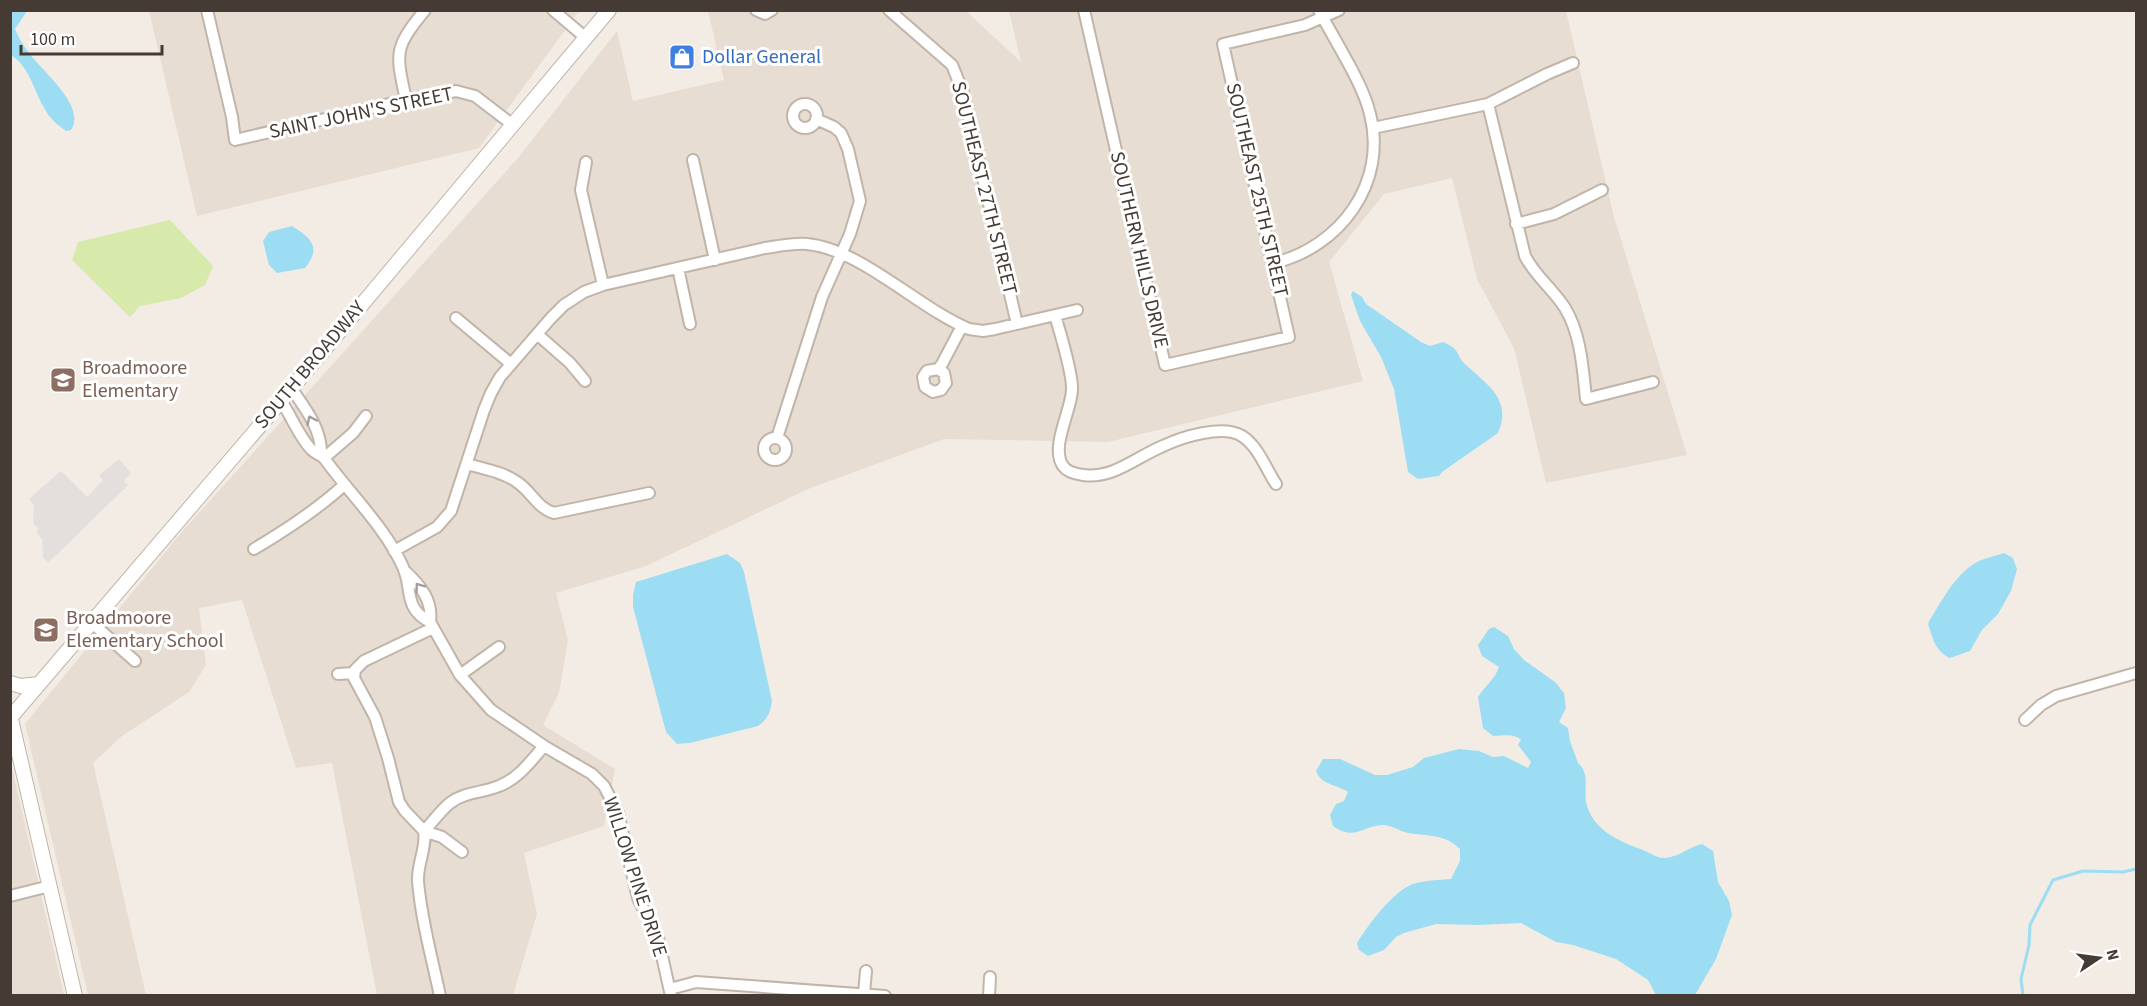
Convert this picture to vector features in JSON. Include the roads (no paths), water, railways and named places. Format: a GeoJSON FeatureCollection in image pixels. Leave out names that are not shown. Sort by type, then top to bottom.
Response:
{"type":"FeatureCollection","features":[{"type":"Feature","properties":{"kind":"street","name":"SAINT JOHN'S STREET"},"geometry":{"type":"LineString","coordinates":[[207,10],[232,117],[235,140],[406,100],[456,91],[466,92],[486,102],[513,125]]}},
{"type":"Feature","properties":{"kind":"street"},"geometry":{"type":"LineString","coordinates":[[406,100],[399,50],[401,42],[425,10]]}},
{"type":"Feature","properties":{"kind":"street"},"geometry":{"type":"LineString","coordinates":[[553,10],[586,38]]}},
{"type":"Feature","properties":{"kind":"street","name":"SOUTH BROADWAY"},"geometry":{"type":"LineString","coordinates":[[11,716],[281,401],[609,10]]}},
{"type":"Feature","properties":{"kind":"street"},"geometry":{"type":"LineString","coordinates":[[756,10],[765,14],[772,10]]}},
{"type":"Feature","properties":{"kind":"street","name":"SOUTHEAST 27TH STREET"},"geometry":{"type":"LineString","coordinates":[[889,10],[946,59],[956,72],[963,92],[1017,324]]}},
{"type":"Feature","properties":{"kind":"street","name":"SOUTHERN HILLS DRIVE"},"geometry":{"type":"LineString","coordinates":[[1084,10],[1165,365],[1289,337]]}},
{"type":"Feature","properties":{"kind":"street"},"geometry":{"type":"LineString","coordinates":[[1274,263],[1290,260],[1332,234],[1351,213],[1368,184],[1374,152],[1373,128],[1366,102],[1321,14],[1339,10]]}},
{"type":"Feature","properties":{"kind":"street","name":"SOUTHEAST 25TH STREET"},"geometry":{"type":"LineString","coordinates":[[1289,337],[1223,44],[1305,25],[1321,14]]}},
{"type":"Feature","properties":{"kind":"street"},"geometry":{"type":"LineString","coordinates":[[1373,128],[1488,104],[1574,63]]}},
{"type":"Feature","properties":{"kind":"street"},"geometry":{"type":"LineString","coordinates":[[1488,104],[1522,249],[1530,267],[1558,299],[1570,319],[1578,348],[1586,399],[1653,382]]}},
{"type":"Feature","properties":{"kind":"street"},"geometry":{"type":"LineString","coordinates":[[777,438],[822,297],[856,217],[860,196],[848,149],[841,133],[834,127],[816,119]]}},
{"type":"Feature","properties":{"kind":"street"},"geometry":{"type":"LineString","coordinates":[[693,160],[715,260]]}},
{"type":"Feature","properties":{"kind":"street"},"geometry":{"type":"LineString","coordinates":[[586,162],[581,190],[603,285]]}},
{"type":"Feature","properties":{"kind":"street"},"geometry":{"type":"LineString","coordinates":[[1516,224],[1554,214],[1602,190]]}},
{"type":"Feature","properties":{"kind":"street"},"geometry":{"type":"LineString","coordinates":[[394,551],[437,527],[446,519],[455,503],[491,393],[511,364],[564,305],[584,292],[603,285],[787,244],[806,244],[841,253],[962,326],[983,331],[1077,310]]}},
{"type":"Feature","properties":{"kind":"street"},"geometry":{"type":"LineString","coordinates":[[678,268],[690,324]]}},
{"type":"Feature","properties":{"kind":"street"},"geometry":{"type":"LineString","coordinates":[[1055,315],[1072,388],[1059,444],[1060,460],[1067,470],[1075,474],[1094,477],[1125,467],[1161,446],[1181,439],[1227,431],[1241,435],[1250,443],[1276,484]]}},
{"type":"Feature","properties":{"kind":"street"},"geometry":{"type":"LineString","coordinates":[[456,318],[511,364]]}},
{"type":"Feature","properties":{"kind":"street"},"geometry":{"type":"LineString","coordinates":[[938,369],[962,326]]}},
{"type":"Feature","properties":{"kind":"street"},"geometry":{"type":"LineString","coordinates":[[537,334],[570,363],[585,381]]}},
{"type":"Feature","properties":{"kind":"street","name":"WILLOW PINE DRIVE"},"geometry":{"type":"LineString","coordinates":[[291,388],[311,416],[322,444],[323,457]]}},
{"type":"Feature","properties":{"kind":"street","name":"WILLOW PINE DRIVE"},"geometry":{"type":"LineString","coordinates":[[281,401],[294,419],[298,431],[313,450],[323,457],[394,551],[404,570],[424,591],[431,613],[431,626]]}},
{"type":"Feature","properties":{"kind":"street"},"geometry":{"type":"LineString","coordinates":[[323,457],[353,433],[366,416]]}},
{"type":"Feature","properties":{"kind":"street"},"geometry":{"type":"LineString","coordinates":[[467,464],[508,477],[524,487],[540,506],[554,513],[649,493]]}},
{"type":"Feature","properties":{"kind":"street"},"geometry":{"type":"LineString","coordinates":[[254,549],[290,527],[344,485]]}},
{"type":"Feature","properties":{"kind":"street","name":"WILLOW PINE DRIVE"},"geometry":{"type":"LineString","coordinates":[[404,570],[410,603],[431,626],[460,675],[491,710],[544,746],[592,774],[604,786],[618,813],[638,898],[658,938],[671,992]]}},
{"type":"Feature","properties":{"kind":"street"},"geometry":{"type":"LineString","coordinates":[[92,623],[135,661]]}},
{"type":"Feature","properties":{"kind":"street"},"geometry":{"type":"LineString","coordinates":[[338,674],[354,673],[364,662],[431,626]]}},
{"type":"Feature","properties":{"kind":"street"},"geometry":{"type":"LineString","coordinates":[[460,675],[500,647]]}},
{"type":"Feature","properties":{"kind":"street"},"geometry":{"type":"LineString","coordinates":[[354,673],[354,678],[375,717],[382,736],[399,802],[424,831],[442,837],[462,852]]}},
{"type":"Feature","properties":{"kind":"street"},"geometry":{"type":"LineString","coordinates":[[2025,720],[2041,705],[2056,696],[2136,673]]}},
{"type":"Feature","properties":{"kind":"street"},"geometry":{"type":"LineString","coordinates":[[10,683],[21,686],[39,684]]}},
{"type":"Feature","properties":{"kind":"street"},"geometry":{"type":"LineString","coordinates":[[11,716],[75,996]]}},
{"type":"Feature","properties":{"kind":"street"},"geometry":{"type":"LineString","coordinates":[[440,996],[418,883],[419,862],[425,843],[424,831],[450,803],[458,798],[500,786],[510,780],[544,746]]}},
{"type":"Feature","properties":{"kind":"street"},"geometry":{"type":"LineString","coordinates":[[10,896],[50,886]]}},
{"type":"Feature","properties":{"kind":"street"},"geometry":{"type":"LineString","coordinates":[[864,994],[866,971]]}},
{"type":"Feature","properties":{"kind":"street"},"geometry":{"type":"LineString","coordinates":[[989,996],[990,977]]}},
{"type":"Feature","properties":{"kind":"street"},"geometry":{"type":"LineString","coordinates":[[671,992],[696,982],[885,996]]}},
{"type":"Feature","properties":{"kind":"water"},"geometry":{"type":"Polygon","coordinates":[[[10,11],[27,11],[15,29],[29,53],[68,100],[73,110],[74,120],[71,130],[66,131],[50,117],[23,66],[11,55],[10,11]]]}},
{"type":"Feature","properties":{"kind":"water"},"geometry":{"type":"Polygon","coordinates":[[[292,226],[309,239],[313,254],[305,268],[277,273],[269,265],[263,241],[269,232],[292,226]]]}},
{"type":"Feature","properties":{"kind":"water"},"geometry":{"type":"Polygon","coordinates":[[[1353,291],[1362,297],[1366,304],[1421,342],[1430,346],[1443,342],[1453,348],[1462,361],[1489,386],[1500,402],[1502,421],[1498,433],[1439,476],[1418,479],[1408,472],[1394,389],[1381,357],[1360,321],[1351,295],[1353,291]]]}},
{"type":"Feature","properties":{"kind":"water"},"geometry":{"type":"Polygon","coordinates":[[[2004,553],[2013,558],[2017,569],[2011,591],[1998,614],[1982,630],[1970,651],[1950,658],[1935,644],[1929,621],[1962,573],[1983,559],[2004,553]]]}},
{"type":"Feature","properties":{"kind":"water"},"geometry":{"type":"Polygon","coordinates":[[[727,554],[740,563],[744,572],[772,701],[770,709],[766,718],[758,726],[690,743],[677,744],[666,732],[633,607],[636,582],[727,554]]]}},
{"type":"Feature","properties":{"kind":"water"},"geometry":{"type":"Polygon","coordinates":[[[1494,627],[1508,636],[1514,649],[1524,660],[1555,682],[1564,693],[1566,708],[1559,722],[1568,728],[1578,763],[1584,771],[1589,812],[1600,827],[1616,838],[1661,858],[1675,856],[1702,844],[1713,851],[1718,882],[1729,901],[1732,915],[1716,959],[1695,995],[1656,995],[1648,980],[1616,959],[1556,942],[1521,923],[1436,924],[1404,933],[1396,937],[1384,950],[1368,956],[1359,950],[1357,943],[1362,935],[1374,918],[1397,894],[1413,884],[1451,879],[1460,861],[1460,849],[1442,838],[1408,833],[1386,825],[1352,833],[1333,826],[1330,815],[1336,804],[1344,801],[1348,792],[1325,782],[1316,771],[1323,759],[1340,759],[1375,775],[1387,775],[1413,767],[1424,758],[1459,749],[1479,751],[1493,757],[1504,756],[1528,768],[1531,762],[1518,745],[1521,740],[1512,736],[1493,736],[1483,728],[1478,697],[1499,667],[1482,656],[1478,645],[1489,629],[1494,627]]]}},
{"type":"Feature","properties":{"kind":"waterway"},"geometry":{"type":"LineString","coordinates":[[2023,996],[2021,979],[2029,945],[2030,925],[2053,880],[2083,871],[2123,872],[2136,869]]}},
{"type":"Feature","properties":{"kind":"place","name":"Dollar General"},"geometry":{"type":"Point","coordinates":[682,57]}},
{"type":"Feature","properties":{"kind":"place","name":"Broadmoore Elementary"},"geometry":{"type":"Point","coordinates":[63,380]}},
{"type":"Feature","properties":{"kind":"place","name":"Broadmoore Elementary School"},"geometry":{"type":"Point","coordinates":[46,630]}}]}
